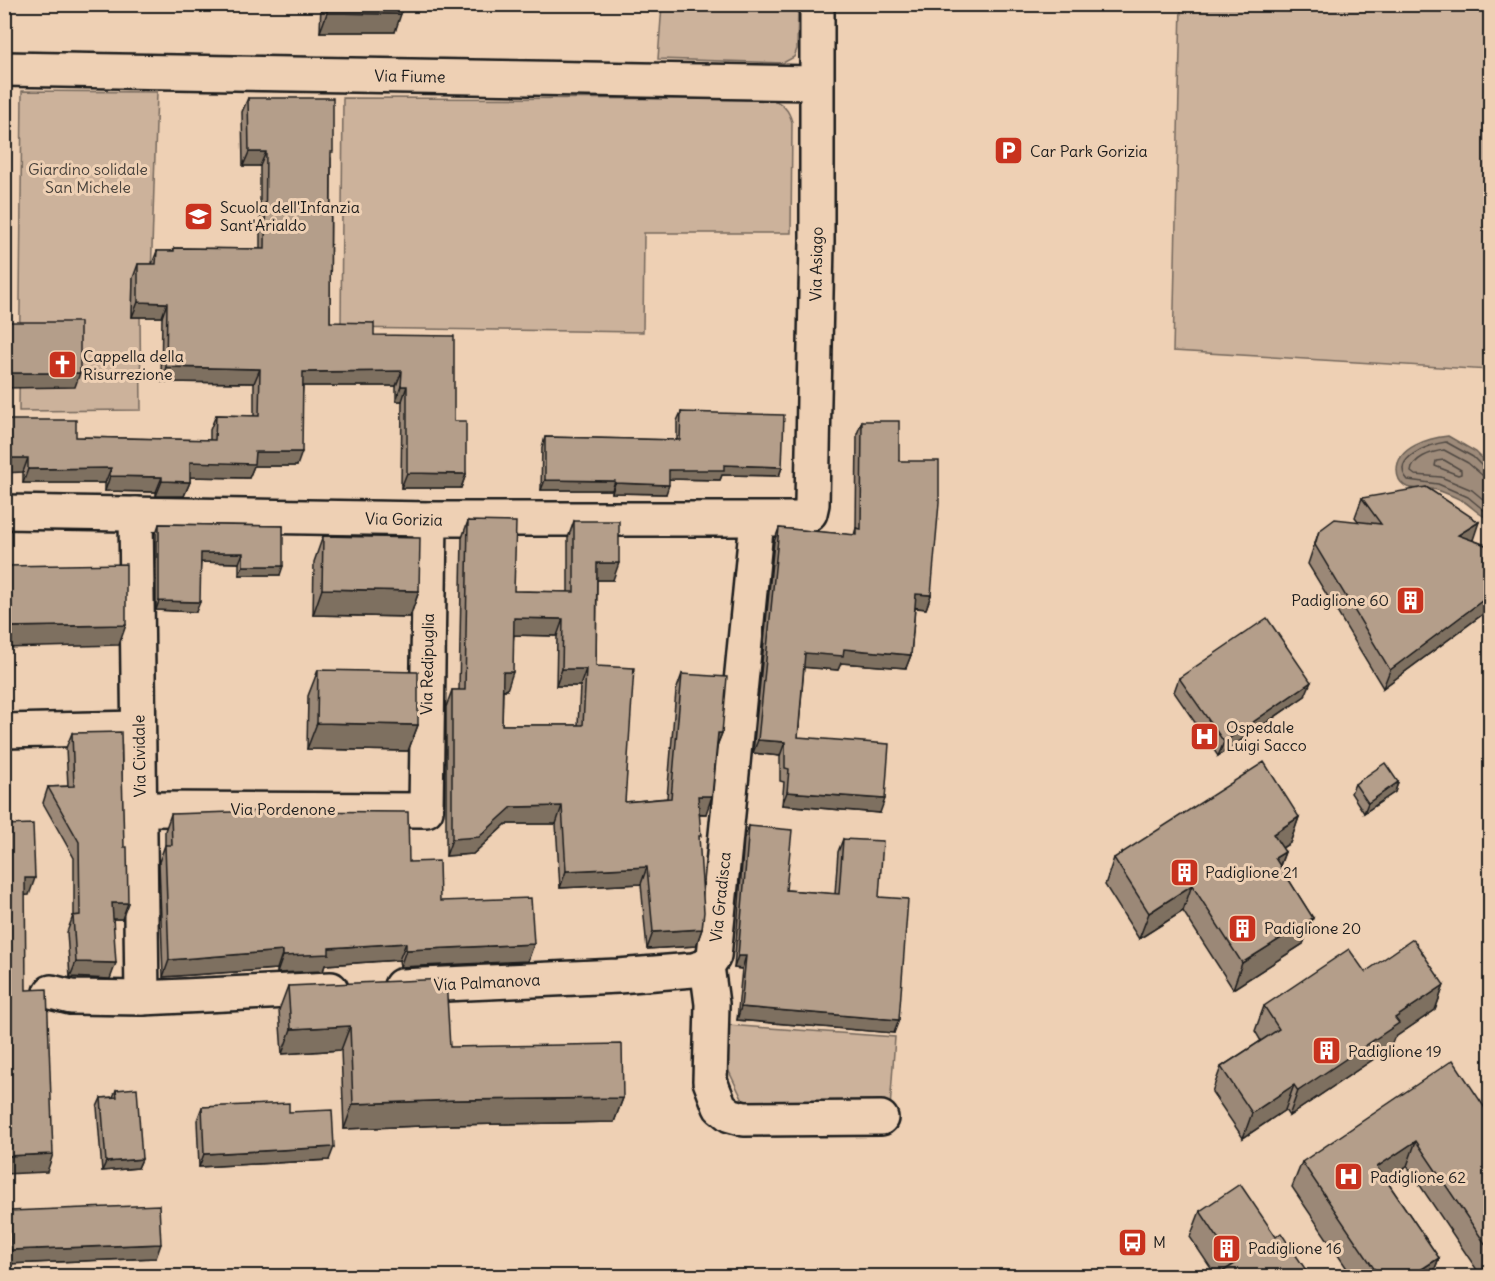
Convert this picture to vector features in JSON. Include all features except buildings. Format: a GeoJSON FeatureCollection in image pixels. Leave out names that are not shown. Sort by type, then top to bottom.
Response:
{"type":"FeatureCollection","features":[{"type":"Feature","properties":{"kind":"street","name":"Via Asiago"},"geometry":{"type":"LineString","coordinates":[[802,519],[810,513],[812,504],[817,241],[817,4]]}},
{"type":"Feature","properties":{"kind":"street","name":"Via Fiume"},"geometry":{"type":"LineString","coordinates":[[4,69],[816,83]]}},
{"type":"Feature","properties":{"kind":"street","name":"Via Gorizia"},"geometry":{"type":"LineString","coordinates":[[4,512],[430,519],[802,519]]}},
{"type":"Feature","properties":{"kind":"street","name":"Via Cividale"},"geometry":{"type":"LineString","coordinates":[[136,514],[142,998]]}},
{"type":"Feature","properties":{"kind":"street","name":"Via Redipuglia"},"geometry":{"type":"LineString","coordinates":[[426,810],[430,519]]}},
{"type":"Feature","properties":{"kind":"street","name":"Via Gradisca"},"geometry":{"type":"LineString","coordinates":[[757,520],[714,956],[707,966],[712,1004],[710,1081],[720,1107],[730,1115],[744,1119],[881,1118]]}},
{"type":"Feature","properties":{"kind":"street"},"geometry":{"type":"LineString","coordinates":[[4,731],[138,728]]}},
{"type":"Feature","properties":{"kind":"street","name":"Via Pordenone"},"geometry":{"type":"LineString","coordinates":[[140,809],[426,810]]}},
{"type":"Feature","properties":{"kind":"street","name":"Via Palmanova"},"geometry":{"type":"LineString","coordinates":[[51,992],[83,998],[142,998],[618,976],[693,970],[707,966]]}},
{"type":"Feature","properties":{"kind":"green space"},"geometry":{"type":"Polygon","coordinates":[[[662,5],[798,5],[797,49],[794,57],[783,63],[658,59],[662,5]]]}},
{"type":"Feature","properties":{"kind":"green space"},"geometry":{"type":"Polygon","coordinates":[[[1181,5],[1490,5],[1490,370],[1173,351],[1181,5]]]}},
{"type":"Feature","properties":{"kind":"green space","name":"Giardino solidale San Michele"},"geometry":{"type":"Polygon","coordinates":[[[22,91],[157,92],[151,279],[133,278],[132,317],[140,317],[141,410],[19,411],[22,91]]]}},
{"type":"Feature","properties":{"kind":"green space"},"geometry":{"type":"Polygon","coordinates":[[[343,98],[770,99],[784,107],[792,122],[791,233],[644,233],[643,332],[341,328],[343,98]]]}},
{"type":"Feature","properties":{"kind":"green space"},"geometry":{"type":"Polygon","coordinates":[[[727,1025],[895,1037],[890,1109],[749,1113],[724,1061],[727,1025]]]}},
{"type":"Feature","properties":{"kind":"water"},"geometry":{"type":"Polygon","coordinates":[[[1448,436],[1476,452],[1490,466],[1490,519],[1454,497],[1433,489],[1409,487],[1399,479],[1398,462],[1402,455],[1415,445],[1448,436]]]}},
{"type":"Feature","properties":{"kind":"place","name":"Car Park Gorizia"},"geometry":{"type":"Point","coordinates":[1009,151]}},
{"type":"Feature","properties":{"kind":"place","name":"Scuola dell'Infanzia Sant'Arialdo"},"geometry":{"type":"Point","coordinates":[199,216]}},
{"type":"Feature","properties":{"kind":"place","name":"Cappella della Risurrezione"},"geometry":{"type":"Point","coordinates":[62,365]}},
{"type":"Feature","properties":{"kind":"place","name":"Padiglione 60"},"geometry":{"type":"Point","coordinates":[1410,600]}},
{"type":"Feature","properties":{"kind":"place","name":"Ospedale Luigi Sacco"},"geometry":{"type":"Point","coordinates":[1205,736]}},
{"type":"Feature","properties":{"kind":"place","name":"Padiglione 21"},"geometry":{"type":"Point","coordinates":[1184,872]}},
{"type":"Feature","properties":{"kind":"place","name":"Padiglione 20"},"geometry":{"type":"Point","coordinates":[1243,928]}},
{"type":"Feature","properties":{"kind":"place","name":"Padiglione 19"},"geometry":{"type":"Point","coordinates":[1327,1051]}},
{"type":"Feature","properties":{"kind":"place","name":"Padiglione 62"},"geometry":{"type":"Point","coordinates":[1349,1177]}},
{"type":"Feature","properties":{"kind":"place","name":"M"},"geometry":{"type":"Point","coordinates":[1132,1242]}},
{"type":"Feature","properties":{"kind":"place","name":"Padiglione 16"},"geometry":{"type":"Point","coordinates":[1227,1248]}}]}
